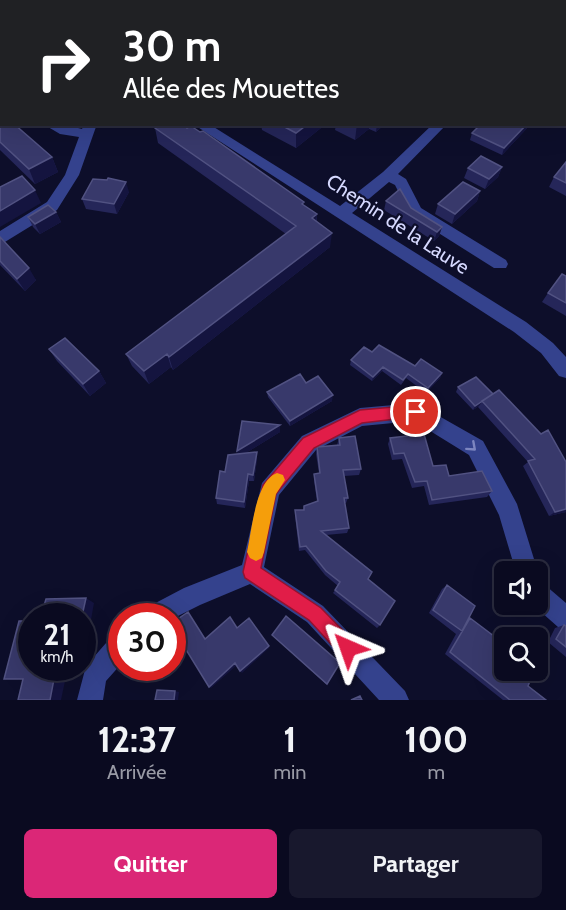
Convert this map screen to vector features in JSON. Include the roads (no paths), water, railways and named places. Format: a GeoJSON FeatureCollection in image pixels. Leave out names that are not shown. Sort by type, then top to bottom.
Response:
{"type":"FeatureCollection","features":[{"type":"Feature","properties":{"kind":"street"},"geometry":{"type":"LineString","coordinates":[[0,239],[52,206],[72,175],[89,129],[65,131],[54,126]]}},
{"type":"Feature","properties":{"kind":"street","name":"Chemin de la Lauve"},"geometry":{"type":"LineString","coordinates":[[202,126],[520,327],[547,348],[566,370]]}},
{"type":"Feature","properties":{"kind":"street"},"geometry":{"type":"LineString","coordinates":[[342,213],[388,175],[439,126]]}},
{"type":"Feature","properties":{"kind":"street"},"geometry":{"type":"LineString","coordinates":[[388,175],[401,182],[415,211],[500,264]]}},
{"type":"Feature","properties":{"kind":"street"},"geometry":{"type":"LineString","coordinates":[[252,572],[268,490],[309,443],[360,417],[416,412],[476,448],[509,512],[524,561]]}},
{"type":"Feature","properties":{"kind":"street"},"geometry":{"type":"LineString","coordinates":[[179,603],[252,572]]}},
{"type":"Feature","properties":{"kind":"street"},"geometry":{"type":"LineString","coordinates":[[252,572],[315,614],[396,700]]}},
{"type":"Feature","properties":{"kind":"street"},"geometry":{"type":"LineString","coordinates":[[548,603],[566,619]]}},
{"type":"Feature","properties":{"kind":"street"},"geometry":{"type":"LineString","coordinates":[[90,700],[95,675],[108,660]]}}]}
